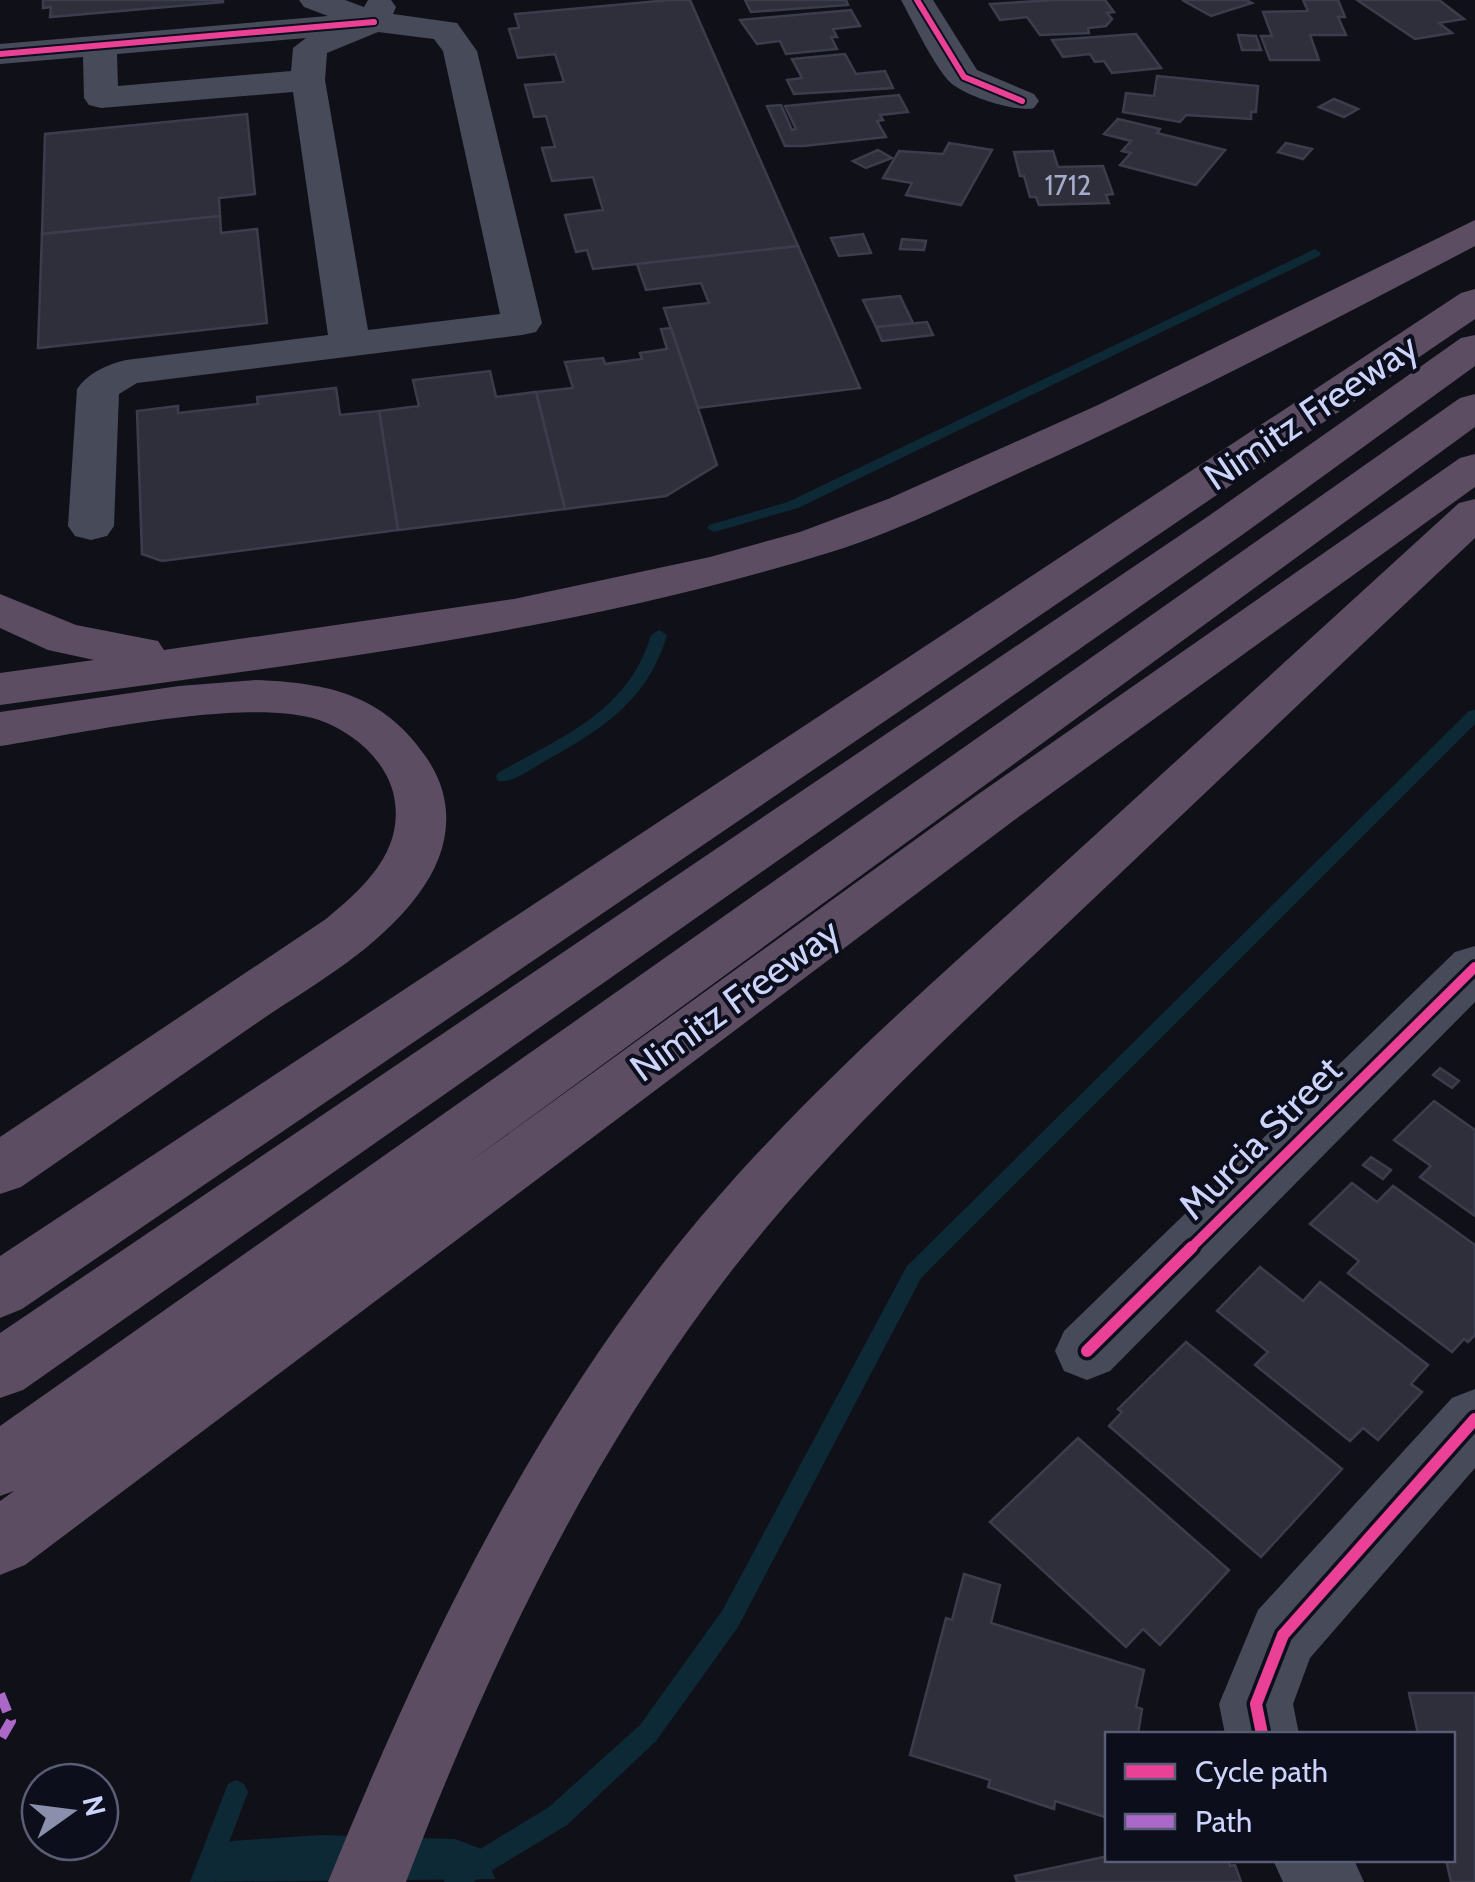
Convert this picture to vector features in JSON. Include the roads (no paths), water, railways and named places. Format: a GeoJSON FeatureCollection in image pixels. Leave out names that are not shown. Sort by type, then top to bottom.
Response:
{"type":"FeatureCollection","features":[{"type":"Feature","properties":{"kind":"highway"},"geometry":{"type":"LineString","coordinates":[[0,689],[548,608],[635,591],[820,541],[875,521],[1066,436],[1475,231]]}},
{"type":"Feature","properties":{"kind":"highway","name":"Nimitz Freeway"},"geometry":{"type":"LineString","coordinates":[[0,1290],[1475,301]]}},
{"type":"Feature","properties":{"kind":"highway"},"geometry":{"type":"LineString","coordinates":[[0,1369],[1195,546],[1475,347]]}},
{"type":"Feature","properties":{"kind":"highway"},"geometry":{"type":"LineString","coordinates":[[0,1464],[1475,407]]}},
{"type":"Feature","properties":{"kind":"highway","name":"Nimitz Freeway"},"geometry":{"type":"LineString","coordinates":[[0,1542],[995,808],[1475,466]]}},
{"type":"Feature","properties":{"kind":"highway"},"geometry":{"type":"LineString","coordinates":[[367,1882],[415,1756],[548,1493],[685,1284],[752,1200],[894,1053],[1475,513]]}},
{"type":"Feature","properties":{"kind":"highway"},"geometry":{"type":"LineString","coordinates":[[0,609],[66,639],[112,649],[208,658]]}},
{"type":"Feature","properties":{"kind":"highway"},"geometry":{"type":"LineString","coordinates":[[0,729],[212,698],[304,698],[338,707],[372,724],[398,750],[415,780],[423,814],[417,849],[400,881],[371,911],[331,944],[0,1169]]}},
{"type":"Feature","properties":{"kind":"highway"},"geometry":{"type":"LineString","coordinates":[[0,747],[76,718]]}},
{"type":"Feature","properties":{"kind":"street"},"geometry":{"type":"LineString","coordinates":[[91,526],[98,389],[126,372],[522,324],[460,51],[445,30],[378,11],[315,0]]}},
{"type":"Feature","properties":{"kind":"street"},"geometry":{"type":"LineString","coordinates":[[917,0],[964,77],[1022,101]]}},
{"type":"Feature","properties":{"kind":"street"},"geometry":{"type":"LineString","coordinates":[[0,54],[378,11]]}},
{"type":"Feature","properties":{"kind":"street"},"geometry":{"type":"LineString","coordinates":[[350,345],[308,80],[310,48],[378,11]]}},
{"type":"Feature","properties":{"kind":"street"},"geometry":{"type":"LineString","coordinates":[[100,45],[100,98],[308,80]]}},
{"type":"Feature","properties":{"kind":"street","name":"Murcia Street"},"geometry":{"type":"LineString","coordinates":[[1087,1351],[1475,968]]}},
{"type":"Feature","properties":{"kind":"street"},"geometry":{"type":"LineString","coordinates":[[1262,1732],[1256,1704],[1283,1634],[1475,1419]]}},
{"type":"Feature","properties":{"kind":"waterway"},"geometry":{"type":"LineString","coordinates":[[714,528],[793,505],[1315,253]]}},
{"type":"Feature","properties":{"kind":"waterway"},"geometry":{"type":"LineString","coordinates":[[504,777],[599,721],[620,703],[651,661],[659,635]]}},
{"type":"Feature","properties":{"kind":"waterway"},"geometry":{"type":"LineString","coordinates":[[459,1882],[455,1879],[558,1816],[648,1733],[730,1619],[914,1272],[1475,715]]}},
{"type":"Feature","properties":{"kind":"waterway"},"geometry":{"type":"LineString","coordinates":[[202,1882],[236,1792]]}},
{"type":"Feature","properties":{"kind":"waterway"},"geometry":{"type":"LineString","coordinates":[[232,1882],[319,1875],[455,1879]]}}]}
